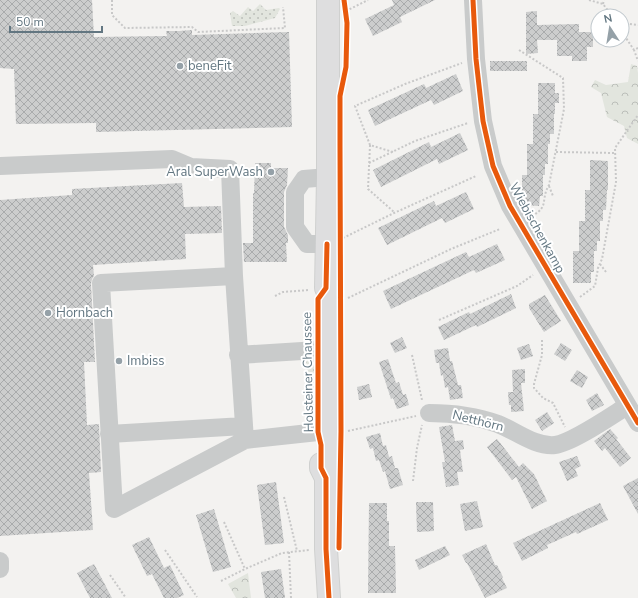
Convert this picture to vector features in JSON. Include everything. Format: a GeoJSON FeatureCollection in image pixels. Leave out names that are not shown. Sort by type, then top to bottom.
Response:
{"type":"FeatureCollection","features":[{"type":"Feature","properties":{"kind":"main road","name":"Holsteiner Chaussee"},"geometry":{"type":"LineString","coordinates":[[326,478],[332,469],[333,241],[328,177],[337,6]]}},
{"type":"Feature","properties":{"kind":"main road","name":"Holsteiner Chaussee"},"geometry":{"type":"LineString","coordinates":[[329,598],[326,549],[326,478],[321,468],[321,446],[318,432],[318,299],[333,293]]}},
{"type":"Feature","properties":{"kind":"street","name":"Wiebischenkamp"},"geometry":{"type":"LineString","coordinates":[[473,0],[476,59],[483,121],[493,166],[510,206],[638,423]]}},
{"type":"Feature","properties":{"kind":"street"},"geometry":{"type":"LineString","coordinates":[[0,166],[172,159],[190,167],[230,169],[238,355],[245,433]]}},
{"type":"Feature","properties":{"kind":"street"},"geometry":{"type":"LineString","coordinates":[[328,177],[304,179],[295,192],[295,227],[307,244],[333,241]]}},
{"type":"Feature","properties":{"kind":"street"},"geometry":{"type":"LineString","coordinates":[[234,276],[101,283],[114,509],[245,433]]}},
{"type":"Feature","properties":{"kind":"street"},"geometry":{"type":"LineString","coordinates":[[238,355],[318,350]]}},
{"type":"Feature","properties":{"kind":"street","name":"Netthörn"},"geometry":{"type":"LineString","coordinates":[[429,413],[450,413],[485,420],[533,441],[546,445],[556,445],[571,439],[627,406]]}},
{"type":"Feature","properties":{"kind":"street"},"geometry":{"type":"LineString","coordinates":[[110,434],[318,432]]}},
{"type":"Feature","properties":{"kind":"street"},"geometry":{"type":"LineString","coordinates":[[0,561],[0,569]]}},
{"type":"Feature","properties":{"kind":"path"},"geometry":{"type":"LineString","coordinates":[[112,0],[112,15],[125,28],[192,26],[198,32],[285,28],[284,7]]}},
{"type":"Feature","properties":{"kind":"path"},"geometry":{"type":"LineString","coordinates":[[337,6],[368,0]]}},
{"type":"Feature","properties":{"kind":"path"},"geometry":{"type":"LineString","coordinates":[[589,0],[603,4],[606,8]]}},
{"type":"Feature","properties":{"kind":"path"},"geometry":{"type":"LineString","coordinates":[[603,4],[604,0]]}},
{"type":"Feature","properties":{"kind":"path"},"geometry":{"type":"LineString","coordinates":[[630,44],[638,61]]}},
{"type":"Feature","properties":{"kind":"path"},"geometry":{"type":"LineString","coordinates":[[634,50],[638,48]]}},
{"type":"Feature","properties":{"kind":"path"},"geometry":{"type":"LineString","coordinates":[[519,50],[564,78],[564,109],[549,186],[546,191],[543,208],[540,212],[529,217]]}},
{"type":"Feature","properties":{"kind":"path"},"geometry":{"type":"LineString","coordinates":[[394,213],[368,189],[370,145],[355,106],[462,63]]}},
{"type":"Feature","properties":{"kind":"path"},"geometry":{"type":"LineString","coordinates":[[579,297],[595,286],[602,259],[616,182],[615,148],[638,115]]}},
{"type":"Feature","properties":{"kind":"path"},"geometry":{"type":"LineString","coordinates":[[369,163],[415,141],[475,121]]}},
{"type":"Feature","properties":{"kind":"path"},"geometry":{"type":"LineString","coordinates":[[370,145],[393,152]]}},
{"type":"Feature","properties":{"kind":"path"},"geometry":{"type":"LineString","coordinates":[[556,152],[615,153]]}},
{"type":"Feature","properties":{"kind":"path"},"geometry":{"type":"LineString","coordinates":[[333,241],[344,238],[394,213],[476,176]]}},
{"type":"Feature","properties":{"kind":"path"},"geometry":{"type":"LineString","coordinates":[[549,186],[553,196]]}},
{"type":"Feature","properties":{"kind":"path"},"geometry":{"type":"LineString","coordinates":[[276,296],[283,292],[333,293],[348,298],[451,249],[500,229]]}},
{"type":"Feature","properties":{"kind":"path"},"geometry":{"type":"LineString","coordinates":[[600,264],[606,272]]}},
{"type":"Feature","properties":{"kind":"path"},"geometry":{"type":"LineString","coordinates":[[439,320],[517,286],[539,272]]}},
{"type":"Feature","properties":{"kind":"path"},"geometry":{"type":"LineString","coordinates":[[542,340],[542,355],[534,388],[543,398],[553,403],[571,439]]}},
{"type":"Feature","properties":{"kind":"path"},"geometry":{"type":"LineString","coordinates":[[412,355],[420,398],[429,413]]}},
{"type":"Feature","properties":{"kind":"path"},"geometry":{"type":"LineString","coordinates":[[346,430],[429,413]]}},
{"type":"Feature","properties":{"kind":"path"},"geometry":{"type":"LineString","coordinates":[[413,481],[417,448],[422,426],[429,413]]}},
{"type":"Feature","properties":{"kind":"path"},"geometry":{"type":"LineString","coordinates":[[284,497],[296,551]]}},
{"type":"Feature","properties":{"kind":"path"},"geometry":{"type":"LineString","coordinates":[[224,522],[245,569]]}},
{"type":"Feature","properties":{"kind":"path"},"geometry":{"type":"LineString","coordinates":[[222,581],[282,553],[326,549]]}},
{"type":"Feature","properties":{"kind":"path"},"geometry":{"type":"LineString","coordinates":[[165,550],[197,597]]}},
{"type":"Feature","properties":{"kind":"path"},"geometry":{"type":"LineString","coordinates":[[290,552],[291,598]]}},
{"type":"Feature","properties":{"kind":"path"},"geometry":{"type":"LineString","coordinates":[[110,575],[126,598]]}},
{"type":"Feature","properties":{"kind":"green space"},"geometry":{"type":"Polygon","coordinates":[[[260,4],[266,10],[280,9],[275,18],[245,26],[232,26],[230,13],[233,11],[240,16],[248,7],[253,11],[260,4]]]}},
{"type":"Feature","properties":{"kind":"green space"},"geometry":{"type":"Polygon","coordinates":[[[631,64],[637,66],[638,73],[638,144],[627,138],[624,126],[607,117],[601,93],[591,87],[595,80],[606,85],[628,82],[631,64]]]}},
{"type":"Feature","properties":{"kind":"green space"},"geometry":{"type":"Polygon","coordinates":[[[306,358],[314,358],[315,421],[311,423],[306,358]]]}},
{"type":"Feature","properties":{"kind":"green space"},"geometry":{"type":"Polygon","coordinates":[[[248,573],[251,598],[236,598],[228,584],[248,573]]]}},
{"type":"Feature","properties":{"kind":"building"},"geometry":{"type":"Polygon","coordinates":[[[0,0],[92,0],[94,37],[167,36],[166,31],[192,30],[192,35],[289,32],[292,127],[96,132],[96,123],[16,124],[14,69],[0,68],[0,0]]]}},
{"type":"Feature","properties":{"kind":"building"},"geometry":{"type":"Polygon","coordinates":[[[392,0],[435,0],[400,17],[402,22],[373,36],[365,19],[394,5],[392,0]]]}},
{"type":"Feature","properties":{"kind":"building"},"geometry":{"type":"Polygon","coordinates":[[[537,11],[537,25],[579,24],[579,32],[590,32],[590,47],[587,47],[587,61],[572,61],[572,56],[557,56],[557,40],[537,40],[538,53],[526,54],[526,12],[537,11]]]}},
{"type":"Feature","properties":{"kind":"building"},"geometry":{"type":"Polygon","coordinates":[[[490,61],[527,61],[527,71],[490,71],[490,61]]]}},
{"type":"Feature","properties":{"kind":"building"},"geometry":{"type":"Polygon","coordinates":[[[456,74],[463,91],[434,105],[431,100],[375,126],[368,110],[424,84],[426,88],[456,74]]]}},
{"type":"Feature","properties":{"kind":"building"},"geometry":{"type":"Polygon","coordinates":[[[538,83],[555,83],[555,93],[559,93],[559,103],[555,103],[554,134],[550,134],[550,144],[548,144],[548,164],[545,164],[545,175],[543,175],[543,196],[540,196],[539,206],[522,205],[522,175],[527,175],[527,144],[533,144],[533,114],[538,114],[538,83]]]}},
{"type":"Feature","properties":{"kind":"building"},"geometry":{"type":"Polygon","coordinates":[[[460,133],[468,150],[439,164],[437,159],[381,187],[373,170],[429,142],[431,147],[460,133]]]}},
{"type":"Feature","properties":{"kind":"building"},"geometry":{"type":"Polygon","coordinates":[[[590,160],[608,161],[606,210],[603,210],[603,221],[600,221],[600,241],[597,241],[597,251],[594,251],[594,272],[591,272],[591,283],[573,283],[573,251],[579,251],[579,221],[585,221],[585,190],[590,190],[590,160]]]}},
{"type":"Feature","properties":{"kind":"building"},"geometry":{"type":"Polygon","coordinates":[[[255,163],[271,163],[271,168],[288,168],[287,185],[284,192],[284,227],[288,235],[288,243],[286,243],[287,262],[244,262],[243,243],[253,243],[253,193],[255,163]]]}},
{"type":"Feature","properties":{"kind":"building","name":"Hornbach"},"geometry":{"type":"Polygon","coordinates":[[[182,183],[184,207],[221,206],[222,233],[185,234],[186,259],[93,265],[94,276],[91,284],[95,362],[84,362],[87,425],[99,424],[101,472],[89,473],[93,530],[0,536],[0,200],[72,195],[72,189],[182,183]]]}},
{"type":"Feature","properties":{"kind":"building"},"geometry":{"type":"Polygon","coordinates":[[[466,192],[474,209],[445,223],[442,218],[387,245],[378,228],[434,201],[436,206],[466,192]]]}},
{"type":"Feature","properties":{"kind":"building"},"geometry":{"type":"Polygon","coordinates":[[[497,244],[505,260],[476,273],[474,270],[391,309],[383,291],[466,252],[469,257],[497,244]]]}},
{"type":"Feature","properties":{"kind":"building"},"geometry":{"type":"Polygon","coordinates":[[[511,294],[516,308],[477,327],[476,325],[444,340],[438,327],[469,312],[470,314],[511,294]]]}},
{"type":"Feature","properties":{"kind":"building"},"geometry":{"type":"Polygon","coordinates":[[[545,295],[561,321],[544,332],[529,308],[529,304],[545,295]]]}},
{"type":"Feature","properties":{"kind":"building"},"geometry":{"type":"Polygon","coordinates":[[[402,337],[407,348],[395,353],[390,343],[402,337]]]}},
{"type":"Feature","properties":{"kind":"building"},"geometry":{"type":"Polygon","coordinates":[[[561,343],[572,350],[565,361],[554,354],[561,343]]]}},
{"type":"Feature","properties":{"kind":"building"},"geometry":{"type":"Polygon","coordinates":[[[529,344],[533,356],[521,360],[517,348],[529,344]]]}},
{"type":"Feature","properties":{"kind":"building"},"geometry":{"type":"Polygon","coordinates":[[[448,348],[450,361],[452,361],[458,385],[461,385],[463,398],[450,400],[448,387],[445,388],[443,375],[441,376],[439,363],[436,363],[434,350],[448,348]]]}},
{"type":"Feature","properties":{"kind":"building"},"geometry":{"type":"Polygon","coordinates":[[[388,359],[396,383],[399,382],[403,395],[406,394],[409,405],[397,409],[393,398],[391,399],[379,362],[388,359]]]}},
{"type":"Feature","properties":{"kind":"building"},"geometry":{"type":"Polygon","coordinates":[[[525,369],[525,383],[521,383],[524,411],[511,412],[508,392],[513,392],[512,370],[525,369]]]}},
{"type":"Feature","properties":{"kind":"building"},"geometry":{"type":"Polygon","coordinates":[[[577,370],[588,377],[582,388],[570,381],[577,370]]]}},
{"type":"Feature","properties":{"kind":"building"},"geometry":{"type":"Polygon","coordinates":[[[369,384],[372,397],[359,400],[357,387],[369,384]]]}},
{"type":"Feature","properties":{"kind":"building"},"geometry":{"type":"Polygon","coordinates":[[[597,393],[604,405],[592,411],[586,400],[597,393]]]}},
{"type":"Feature","properties":{"kind":"building"},"geometry":{"type":"Polygon","coordinates":[[[547,412],[554,423],[542,431],[535,420],[547,412]]]}},
{"type":"Feature","properties":{"kind":"building"},"geometry":{"type":"Polygon","coordinates":[[[452,425],[455,441],[463,440],[464,449],[460,450],[463,472],[457,472],[459,485],[446,487],[442,462],[445,462],[439,427],[452,425]]]}},
{"type":"Feature","properties":{"kind":"building"},"geometry":{"type":"Polygon","coordinates":[[[610,429],[618,438],[616,439],[631,458],[620,467],[605,448],[602,451],[594,441],[610,429]]]}},
{"type":"Feature","properties":{"kind":"building"},"geometry":{"type":"Polygon","coordinates":[[[380,433],[383,446],[386,445],[389,457],[392,456],[395,468],[398,468],[403,485],[390,489],[385,471],[383,472],[379,460],[376,461],[373,448],[370,449],[366,437],[380,433]]]}},
{"type":"Feature","properties":{"kind":"building"},"geometry":{"type":"Polygon","coordinates":[[[497,439],[519,467],[523,463],[534,474],[547,501],[532,509],[516,477],[512,480],[487,447],[497,439]]]}},
{"type":"Feature","properties":{"kind":"building"},"geometry":{"type":"Polygon","coordinates":[[[577,456],[581,466],[575,469],[578,476],[567,481],[559,462],[577,456]]]}},
{"type":"Feature","properties":{"kind":"building"},"geometry":{"type":"Polygon","coordinates":[[[638,478],[638,514],[623,486],[638,478]]]}},
{"type":"Feature","properties":{"kind":"building"},"geometry":{"type":"Polygon","coordinates":[[[276,482],[284,543],[265,545],[257,485],[276,482]]]}},
{"type":"Feature","properties":{"kind":"building"},"geometry":{"type":"Polygon","coordinates":[[[477,501],[483,527],[465,531],[460,504],[477,501]]]}},
{"type":"Feature","properties":{"kind":"building"},"geometry":{"type":"Polygon","coordinates":[[[416,502],[433,502],[434,531],[417,532],[416,502]]]}},
{"type":"Feature","properties":{"kind":"building"},"geometry":{"type":"Polygon","coordinates":[[[369,503],[387,503],[389,546],[395,546],[396,593],[368,593],[369,503]]]}},
{"type":"Feature","properties":{"kind":"building"},"geometry":{"type":"Polygon","coordinates":[[[600,503],[608,520],[547,545],[548,548],[522,561],[513,543],[600,503]]]}},
{"type":"Feature","properties":{"kind":"building"},"geometry":{"type":"Polygon","coordinates":[[[214,509],[231,567],[213,572],[196,515],[214,509]]]}},
{"type":"Feature","properties":{"kind":"building"},"geometry":{"type":"Polygon","coordinates":[[[149,537],[164,568],[170,565],[184,595],[177,598],[164,598],[152,574],[147,576],[132,545],[149,537]]]}},
{"type":"Feature","properties":{"kind":"building"},"geometry":{"type":"Polygon","coordinates":[[[486,544],[507,588],[485,598],[462,555],[486,544]]]}},
{"type":"Feature","properties":{"kind":"building"},"geometry":{"type":"Polygon","coordinates":[[[445,546],[450,555],[419,570],[415,560],[445,546]]]}},
{"type":"Feature","properties":{"kind":"building"},"geometry":{"type":"Polygon","coordinates":[[[94,564],[112,598],[90,598],[77,573],[94,564]]]}},
{"type":"Feature","properties":{"kind":"building"},"geometry":{"type":"Polygon","coordinates":[[[281,569],[285,598],[265,598],[261,572],[281,569]]]}},
{"type":"Feature","properties":{"kind":"cycle path"},"geometry":{"type":"LineString","coordinates":[[339,548],[341,431],[340,96],[346,67],[347,23],[344,0]]}},
{"type":"Feature","properties":{"kind":"cycle path"},"geometry":{"type":"LineString","coordinates":[[473,0],[476,59],[483,121],[493,166],[510,206],[638,423]]}},
{"type":"Feature","properties":{"kind":"cycle path"},"geometry":{"type":"LineString","coordinates":[[327,244],[326,288],[318,299],[318,432],[321,445],[321,468],[326,478],[326,549],[329,598]]}},
{"type":"Feature","properties":{"kind":"place","name":"beneFit"},"geometry":{"type":"Point","coordinates":[180,66]}},
{"type":"Feature","properties":{"kind":"place","name":"Aral SuperWash"},"geometry":{"type":"Point","coordinates":[271,172]}},
{"type":"Feature","properties":{"kind":"place","name":"Hornbach"},"geometry":{"type":"Point","coordinates":[48,313]}},
{"type":"Feature","properties":{"kind":"place","name":"Imbiss"},"geometry":{"type":"Point","coordinates":[119,361]}}]}
